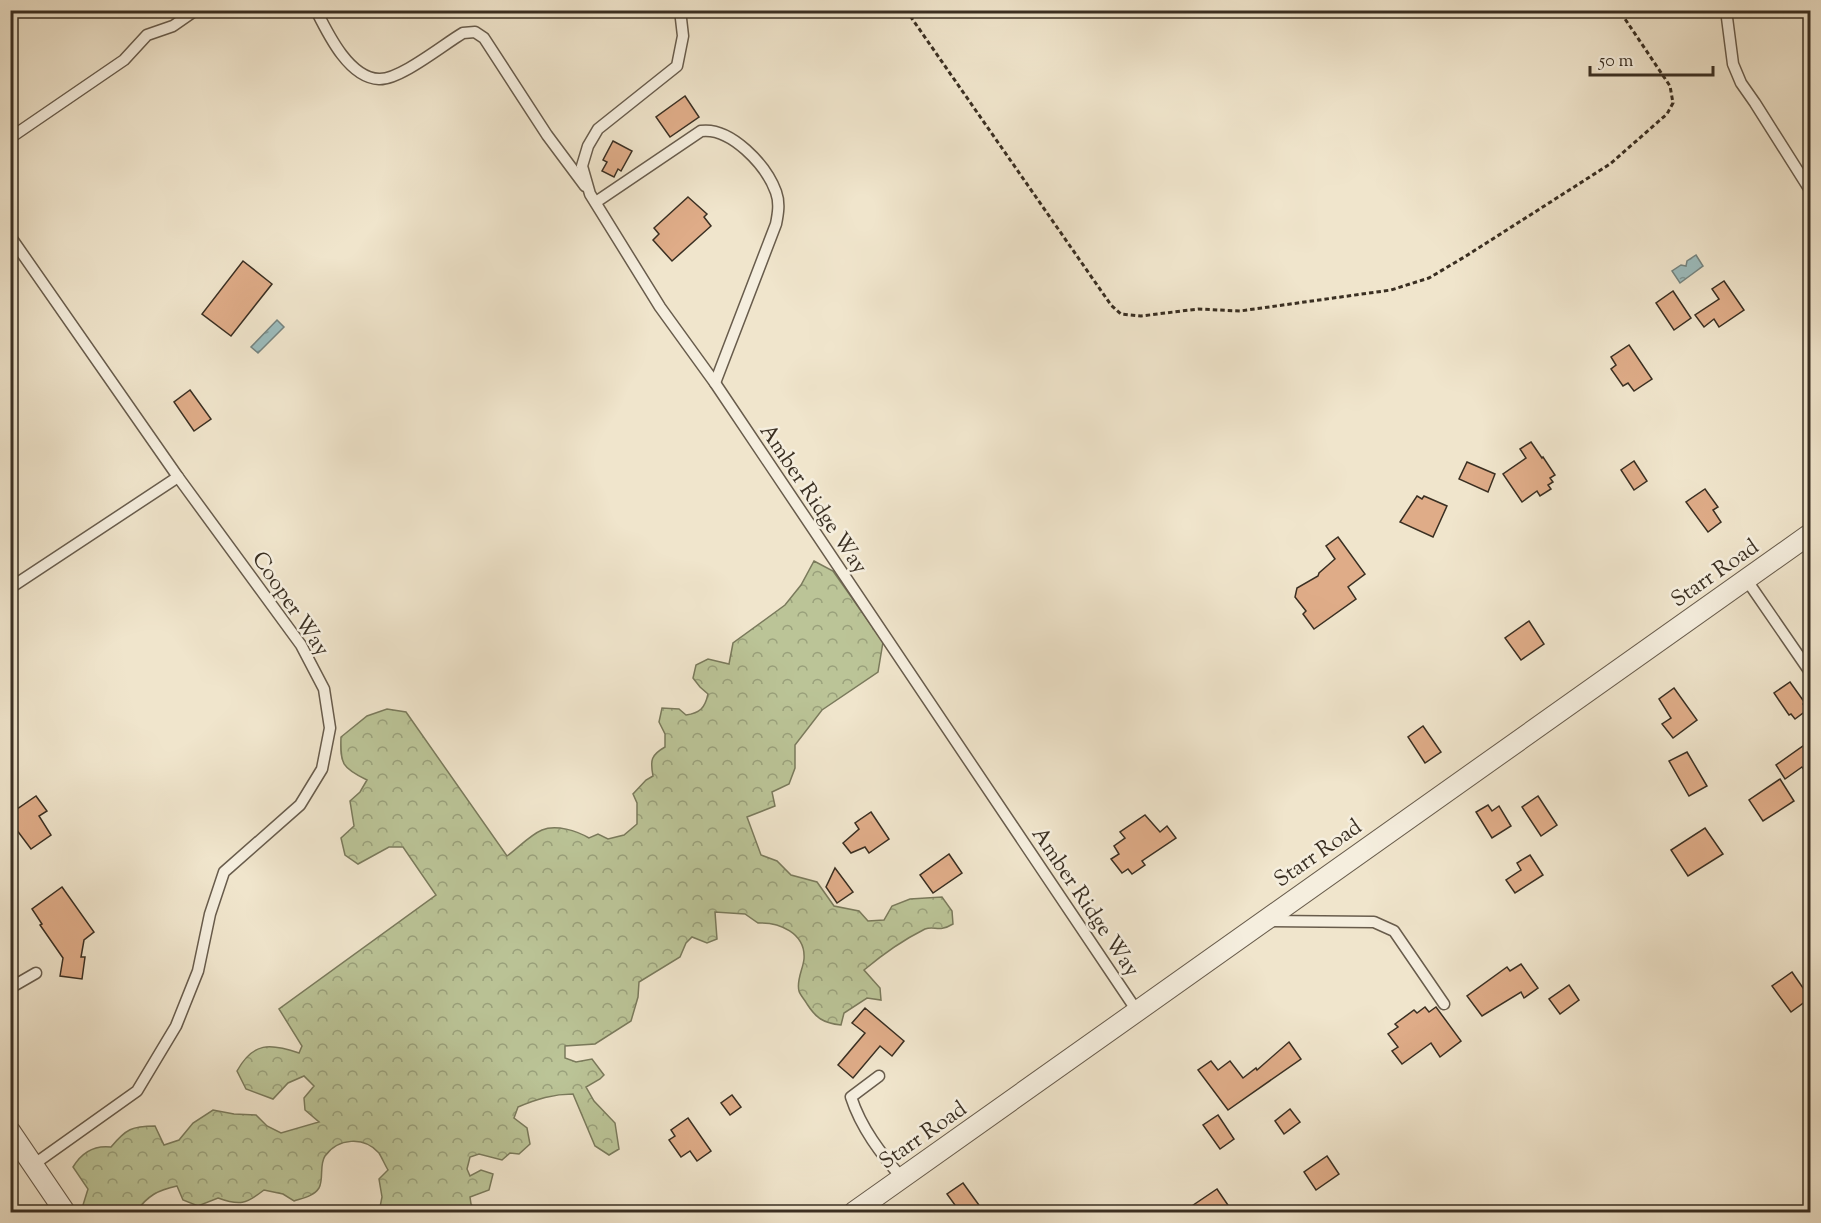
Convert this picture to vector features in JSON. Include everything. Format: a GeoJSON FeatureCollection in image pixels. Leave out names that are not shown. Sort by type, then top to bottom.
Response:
{"type":"FeatureCollection","features":[{"type":"Feature","properties":{"kind":"street","name":"Starr Road"},"geometry":{"type":"LineString","coordinates":[[854,1212],[1810,534]]}},
{"type":"Feature","properties":{"kind":"street"},"geometry":{"type":"LineString","coordinates":[[10,1131],[65,1212]]}},
{"type":"Feature","properties":{"kind":"lane"},"geometry":{"type":"LineString","coordinates":[[10,138],[124,60],[147,35],[173,27],[196,10]]}},
{"type":"Feature","properties":{"kind":"lane"},"geometry":{"type":"LineString","coordinates":[[316,10],[346,61],[364,75],[380,79],[394,75],[463,33],[475,32],[484,38],[547,135],[593,198],[701,131],[711,130],[723,133],[742,145],[776,192],[779,207],[776,225],[715,383]]}},
{"type":"Feature","properties":{"kind":"lane","name":"Amber Ridge Way"},"geometry":{"type":"LineString","coordinates":[[680,10],[683,36],[677,66],[598,129],[588,146],[582,166],[593,198],[660,307],[715,383],[1137,1011]]}},
{"type":"Feature","properties":{"kind":"lane"},"geometry":{"type":"LineString","coordinates":[[1726,10],[1733,64],[1741,83],[1810,190]]}},
{"type":"Feature","properties":{"kind":"lane","name":"Cooper Way"},"geometry":{"type":"LineString","coordinates":[[10,236],[178,477],[301,645],[324,689],[330,728],[322,769],[300,806],[224,872],[210,914],[198,971],[176,1026],[137,1090],[33,1165]]}},
{"type":"Feature","properties":{"kind":"lane"},"geometry":{"type":"LineString","coordinates":[[10,588],[178,477]]}},
{"type":"Feature","properties":{"kind":"lane"},"geometry":{"type":"LineString","coordinates":[[1746,579],[1810,672]]}},
{"type":"Feature","properties":{"kind":"lane"},"geometry":{"type":"LineString","coordinates":[[1263,921],[1374,922],[1394,931],[1444,1004]]}},
{"type":"Feature","properties":{"kind":"lane"},"geometry":{"type":"LineString","coordinates":[[10,988],[36,973]]}},
{"type":"Feature","properties":{"kind":"lane"},"geometry":{"type":"LineString","coordinates":[[879,1076],[851,1097],[856,1113],[882,1155],[902,1178]]}},
{"type":"Feature","properties":{"kind":"path"},"geometry":{"type":"LineString","coordinates":[[906,10],[1111,305],[1121,314],[1141,316],[1198,309],[1240,311],[1391,290],[1428,278],[1610,164],[1667,114],[1673,103],[1670,86],[1619,10]]}},
{"type":"Feature","properties":{"kind":"green space"},"geometry":{"type":"Polygon","coordinates":[[[814,561],[833,571],[883,642],[878,672],[822,710],[795,745],[795,768],[789,784],[772,792],[775,806],[747,817],[761,855],[777,861],[791,875],[817,882],[834,906],[859,911],[868,921],[884,920],[892,906],[910,899],[942,897],[952,911],[953,924],[944,928],[925,929],[878,958],[864,970],[880,988],[881,1000],[867,998],[844,1013],[841,1025],[821,1019],[799,991],[799,979],[804,959],[801,942],[796,936],[782,927],[758,923],[745,914],[715,912],[717,939],[707,943],[692,937],[686,943],[680,957],[639,982],[638,997],[631,1021],[595,1044],[565,1046],[565,1058],[576,1062],[592,1059],[604,1075],[586,1087],[594,1101],[615,1123],[619,1149],[609,1155],[595,1146],[573,1094],[566,1094],[518,1107],[514,1118],[527,1128],[530,1144],[519,1154],[510,1153],[502,1160],[479,1154],[470,1157],[467,1169],[470,1176],[481,1170],[493,1174],[489,1190],[470,1197],[471,1204],[477,1212],[379,1212],[382,1197],[379,1179],[388,1170],[379,1153],[373,1148],[351,1141],[330,1150],[325,1156],[317,1191],[294,1201],[283,1194],[264,1190],[247,1201],[237,1203],[218,1198],[198,1206],[183,1200],[177,1186],[154,1194],[136,1212],[90,1212],[83,1205],[88,1189],[73,1167],[84,1154],[94,1148],[111,1147],[125,1132],[135,1128],[155,1126],[164,1145],[179,1140],[193,1123],[213,1110],[256,1115],[267,1126],[281,1133],[319,1122],[305,1110],[304,1098],[314,1086],[304,1076],[288,1083],[273,1099],[246,1089],[237,1071],[249,1055],[263,1047],[299,1053],[302,1046],[279,1009],[436,895],[403,847],[389,847],[358,864],[345,855],[341,838],[354,826],[350,801],[360,792],[367,780],[352,772],[344,764],[341,737],[367,716],[387,709],[406,712],[507,856],[533,835],[548,828],[566,829],[589,838],[598,834],[608,839],[624,835],[637,824],[637,803],[633,794],[653,776],[653,758],[665,747],[665,734],[659,722],[662,708],[679,709],[686,715],[701,709],[708,694],[693,678],[696,665],[708,659],[729,664],[733,643],[785,605],[801,585],[814,561]]]}},
{"type":"Feature","properties":{"kind":"water"},"geometry":{"type":"Polygon","coordinates":[[[1696,255],[1703,266],[1680,283],[1672,271],[1681,265],[1686,266],[1687,261],[1696,255]]]}},
{"type":"Feature","properties":{"kind":"water"},"geometry":{"type":"Polygon","coordinates":[[[277,320],[284,327],[258,353],[251,347],[277,320]]]}},
{"type":"Feature","properties":{"kind":"building"},"geometry":{"type":"Polygon","coordinates":[[[685,96],[699,117],[670,137],[656,117],[685,96]]]}},
{"type":"Feature","properties":{"kind":"building"},"geometry":{"type":"Polygon","coordinates":[[[613,141],[632,151],[621,171],[618,169],[614,177],[602,171],[607,162],[603,160],[613,141]]]}},
{"type":"Feature","properties":{"kind":"building"},"geometry":{"type":"Polygon","coordinates":[[[688,197],[707,214],[704,217],[711,226],[672,261],[653,240],[659,234],[654,228],[688,197]]]}},
{"type":"Feature","properties":{"kind":"building"},"geometry":{"type":"Polygon","coordinates":[[[243,261],[272,284],[231,336],[202,314],[243,261]]]}},
{"type":"Feature","properties":{"kind":"building"},"geometry":{"type":"Polygon","coordinates":[[[1724,281],[1744,310],[1719,327],[1714,319],[1704,327],[1695,315],[1719,299],[1712,289],[1724,281]]]}},
{"type":"Feature","properties":{"kind":"building"},"geometry":{"type":"Polygon","coordinates":[[[1673,291],[1691,318],[1674,330],[1656,303],[1673,291]]]}},
{"type":"Feature","properties":{"kind":"building"},"geometry":{"type":"Polygon","coordinates":[[[1629,345],[1652,379],[1634,391],[1628,383],[1623,386],[1611,369],[1616,365],[1611,357],[1629,345]]]}},
{"type":"Feature","properties":{"kind":"building"},"geometry":{"type":"Polygon","coordinates":[[[190,390],[211,419],[194,431],[174,402],[190,390]]]}},
{"type":"Feature","properties":{"kind":"building"},"geometry":{"type":"Polygon","coordinates":[[[1531,442],[1555,475],[1550,478],[1553,482],[1548,485],[1551,489],[1540,496],[1537,491],[1522,502],[1503,474],[1526,458],[1520,449],[1531,442]]]}},
{"type":"Feature","properties":{"kind":"building"},"geometry":{"type":"Polygon","coordinates":[[[1634,461],[1647,481],[1634,490],[1621,470],[1634,461]]]}},
{"type":"Feature","properties":{"kind":"building"},"geometry":{"type":"Polygon","coordinates":[[[1467,462],[1495,474],[1488,492],[1459,479],[1467,462]]]}},
{"type":"Feature","properties":{"kind":"building"},"geometry":{"type":"Polygon","coordinates":[[[1705,489],[1718,507],[1713,510],[1721,522],[1708,532],[1686,502],[1705,489]]]}},
{"type":"Feature","properties":{"kind":"building"},"geometry":{"type":"Polygon","coordinates":[[[1417,496],[1422,499],[1424,496],[1447,506],[1433,537],[1400,522],[1417,496]]]}},
{"type":"Feature","properties":{"kind":"building"},"geometry":{"type":"Polygon","coordinates":[[[1338,537],[1365,574],[1348,587],[1356,599],[1314,629],[1303,614],[1306,611],[1295,597],[1297,588],[1318,576],[1335,559],[1326,546],[1338,537]]]}},
{"type":"Feature","properties":{"kind":"building"},"geometry":{"type":"Polygon","coordinates":[[[1529,621],[1544,644],[1521,660],[1505,638],[1529,621]]]}},
{"type":"Feature","properties":{"kind":"building"},"geometry":{"type":"Polygon","coordinates":[[[1790,682],[1805,703],[1803,704],[1807,710],[1795,719],[1791,714],[1789,715],[1774,693],[1790,682]]]}},
{"type":"Feature","properties":{"kind":"building"},"geometry":{"type":"Polygon","coordinates":[[[1674,688],[1697,720],[1673,738],[1662,724],[1671,718],[1659,699],[1674,688]]]}},
{"type":"Feature","properties":{"kind":"building"},"geometry":{"type":"Polygon","coordinates":[[[1423,726],[1441,752],[1425,763],[1408,737],[1423,726]]]}},
{"type":"Feature","properties":{"kind":"building"},"geometry":{"type":"Polygon","coordinates":[[[1810,741],[1810,778],[1802,767],[1785,779],[1776,765],[1810,741]]]}},
{"type":"Feature","properties":{"kind":"building"},"geometry":{"type":"Polygon","coordinates":[[[1687,752],[1707,786],[1689,796],[1669,761],[1687,752]]]}},
{"type":"Feature","properties":{"kind":"building"},"geometry":{"type":"Polygon","coordinates":[[[1780,779],[1794,801],[1763,821],[1749,800],[1780,779]]]}},
{"type":"Feature","properties":{"kind":"building"},"geometry":{"type":"Polygon","coordinates":[[[36,796],[47,811],[39,816],[51,835],[31,849],[10,821],[10,814],[36,796]]]}},
{"type":"Feature","properties":{"kind":"building"},"geometry":{"type":"Polygon","coordinates":[[[1538,796],[1557,825],[1541,836],[1522,807],[1538,796]]]}},
{"type":"Feature","properties":{"kind":"building"},"geometry":{"type":"Polygon","coordinates":[[[1488,805],[1492,811],[1499,806],[1511,826],[1492,838],[1476,812],[1488,805]]]}},
{"type":"Feature","properties":{"kind":"building"},"geometry":{"type":"Polygon","coordinates":[[[871,812],[889,839],[869,853],[865,847],[851,853],[843,843],[859,829],[855,823],[871,812]]]}},
{"type":"Feature","properties":{"kind":"building"},"geometry":{"type":"Polygon","coordinates":[[[1145,815],[1160,832],[1167,826],[1176,838],[1142,861],[1145,865],[1132,874],[1128,869],[1122,873],[1111,859],[1119,854],[1114,846],[1125,838],[1120,832],[1145,815]]]}},
{"type":"Feature","properties":{"kind":"building"},"geometry":{"type":"Polygon","coordinates":[[[1705,828],[1723,854],[1688,876],[1671,850],[1705,828]]]}},
{"type":"Feature","properties":{"kind":"building"},"geometry":{"type":"Polygon","coordinates":[[[949,854],[962,873],[933,893],[920,875],[949,854]]]}},
{"type":"Feature","properties":{"kind":"building"},"geometry":{"type":"Polygon","coordinates":[[[1530,855],[1543,875],[1515,893],[1506,880],[1521,870],[1517,863],[1530,855]]]}},
{"type":"Feature","properties":{"kind":"building"},"geometry":{"type":"Polygon","coordinates":[[[835,868],[853,892],[837,903],[826,887],[835,868]]]}},
{"type":"Feature","properties":{"kind":"building"},"geometry":{"type":"Polygon","coordinates":[[[62,887],[94,932],[84,940],[81,957],[85,957],[82,979],[60,976],[63,958],[32,909],[62,887]]]}},
{"type":"Feature","properties":{"kind":"building"},"geometry":{"type":"Polygon","coordinates":[[[1521,964],[1538,988],[1524,998],[1521,992],[1482,1016],[1467,996],[1507,967],[1510,971],[1521,964]]]}},
{"type":"Feature","properties":{"kind":"building"},"geometry":{"type":"Polygon","coordinates":[[[1792,972],[1810,998],[1791,1012],[1772,986],[1792,972]]]}},
{"type":"Feature","properties":{"kind":"building"},"geometry":{"type":"Polygon","coordinates":[[[1569,985],[1579,1000],[1560,1014],[1549,999],[1569,985]]]}},
{"type":"Feature","properties":{"kind":"building"},"geometry":{"type":"Polygon","coordinates":[[[1425,1007],[1429,1012],[1436,1007],[1461,1041],[1440,1057],[1431,1043],[1402,1064],[1392,1051],[1398,1047],[1388,1034],[1398,1027],[1395,1024],[1414,1010],[1417,1013],[1425,1007]]]}},
{"type":"Feature","properties":{"kind":"building"},"geometry":{"type":"Polygon","coordinates":[[[865,1008],[904,1041],[892,1056],[880,1046],[853,1078],[838,1065],[865,1033],[852,1023],[865,1008]]]}},
{"type":"Feature","properties":{"kind":"building"},"geometry":{"type":"Polygon","coordinates":[[[1289,1042],[1301,1059],[1228,1110],[1198,1070],[1211,1061],[1218,1070],[1230,1061],[1243,1078],[1256,1068],[1257,1070],[1289,1042]]]}},
{"type":"Feature","properties":{"kind":"building"},"geometry":{"type":"Polygon","coordinates":[[[732,1095],[741,1107],[730,1115],[721,1103],[732,1095]]]}},
{"type":"Feature","properties":{"kind":"building"},"geometry":{"type":"Polygon","coordinates":[[[1290,1109],[1300,1122],[1284,1134],[1275,1121],[1290,1109]]]}},
{"type":"Feature","properties":{"kind":"building"},"geometry":{"type":"Polygon","coordinates":[[[1218,1115],[1234,1139],[1220,1149],[1203,1125],[1218,1115]]]}},
{"type":"Feature","properties":{"kind":"building"},"geometry":{"type":"Polygon","coordinates":[[[688,1118],[711,1151],[697,1161],[690,1151],[681,1157],[669,1140],[675,1136],[671,1130],[688,1118]]]}},
{"type":"Feature","properties":{"kind":"building"},"geometry":{"type":"Polygon","coordinates":[[[1327,1156],[1339,1174],[1316,1190],[1304,1172],[1327,1156]]]}},
{"type":"Feature","properties":{"kind":"building"},"geometry":{"type":"Polygon","coordinates":[[[963,1183],[984,1212],[960,1212],[947,1194],[963,1183]]]}},
{"type":"Feature","properties":{"kind":"building"},"geometry":{"type":"Polygon","coordinates":[[[1217,1189],[1230,1208],[1224,1212],[1183,1212],[1217,1189]]]}}]}
